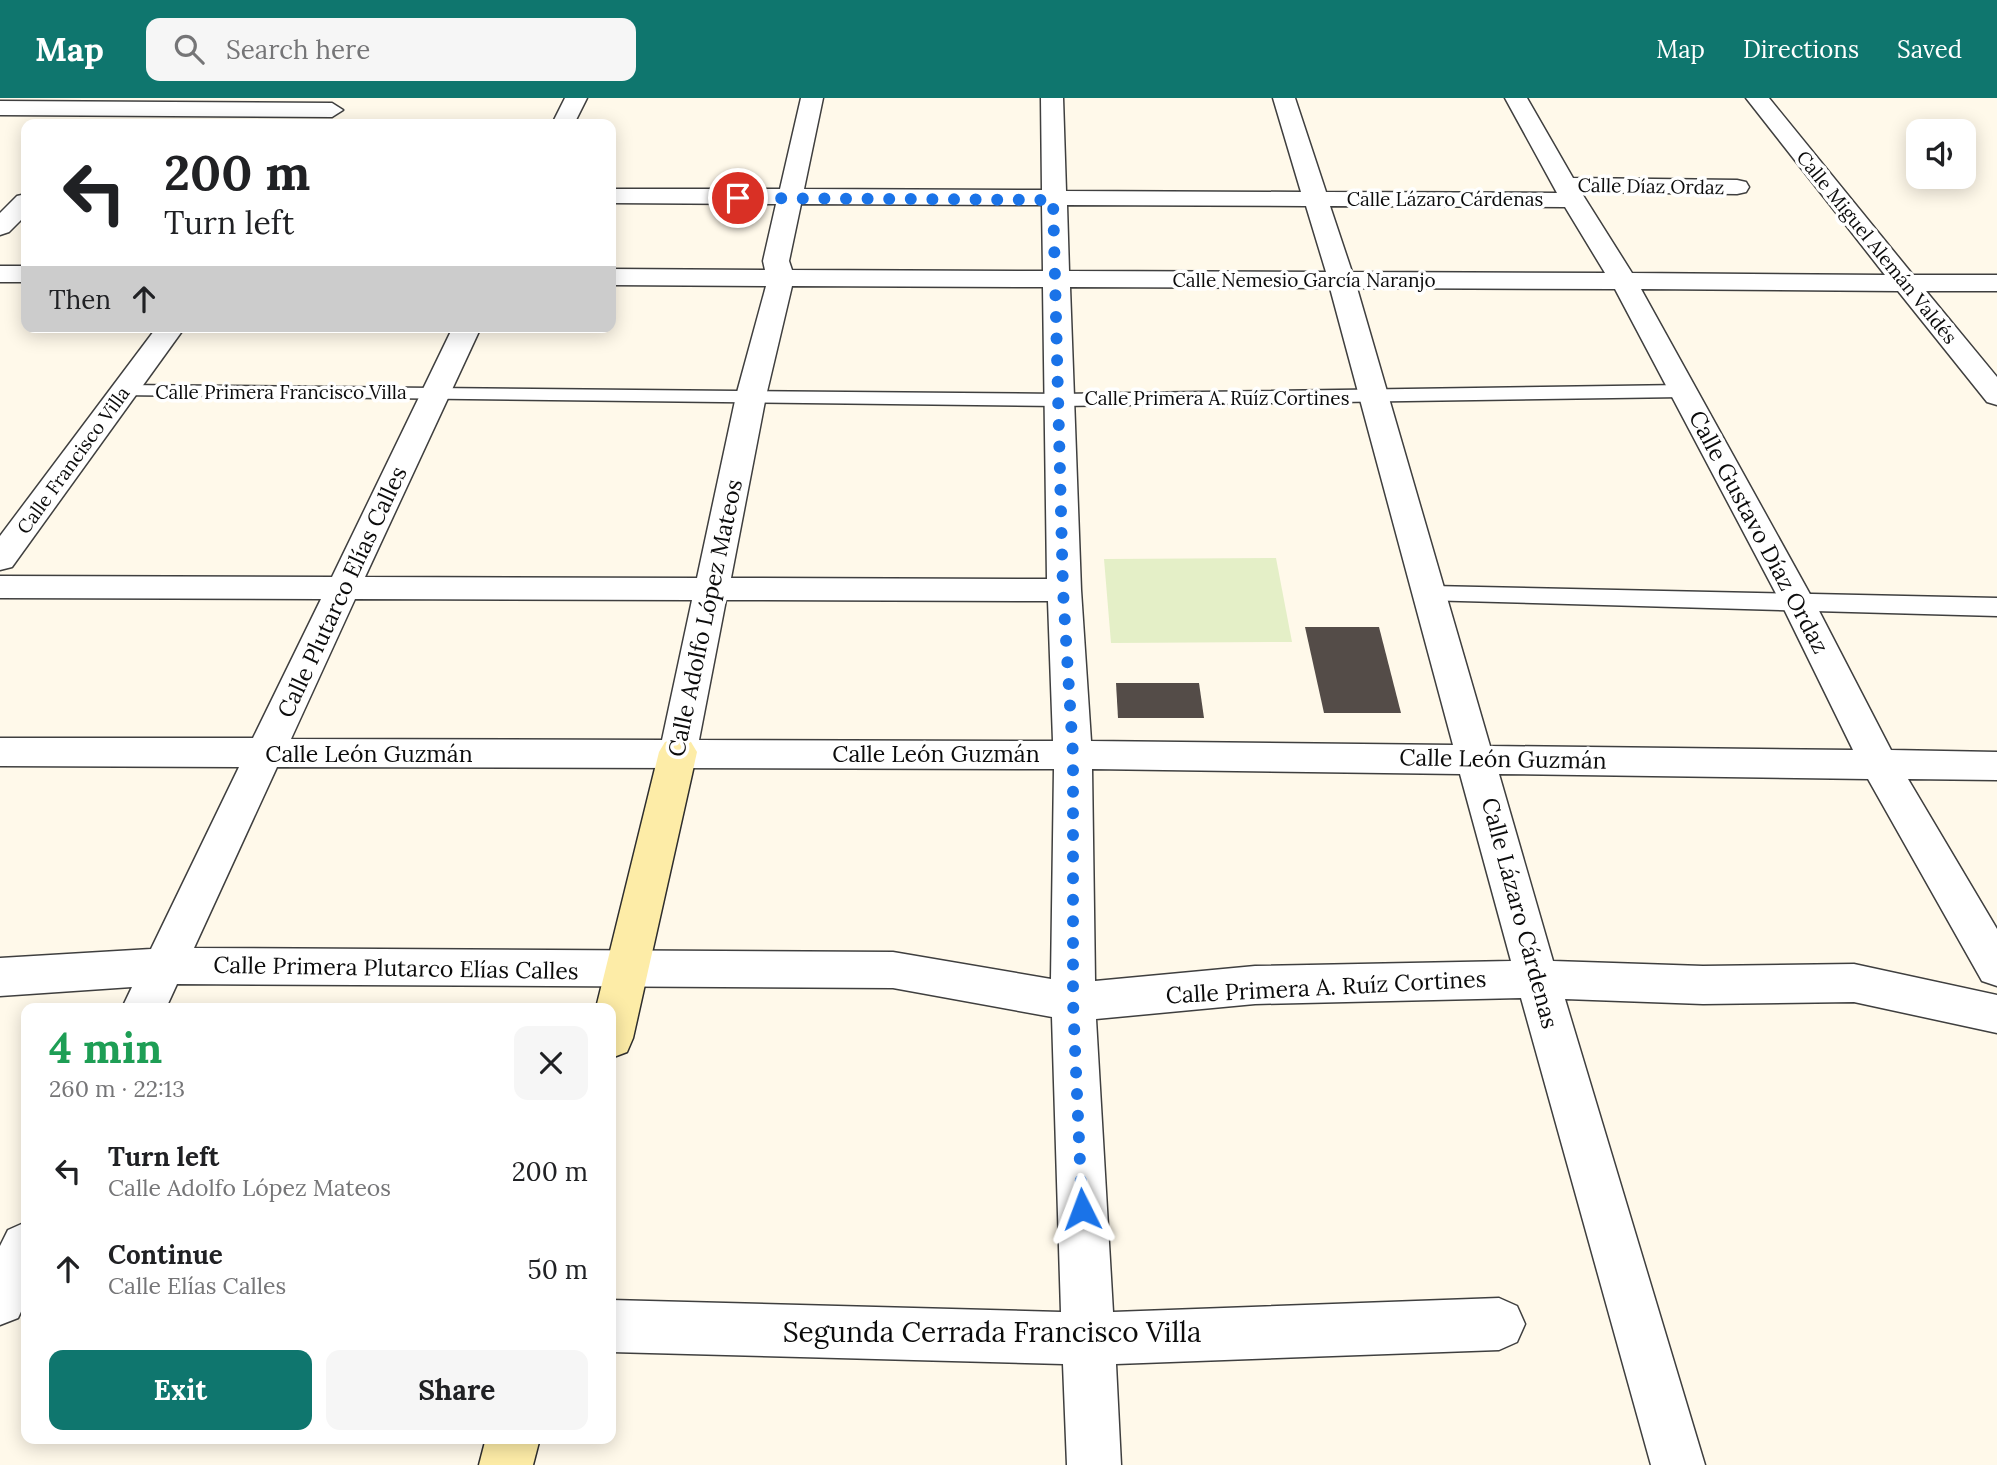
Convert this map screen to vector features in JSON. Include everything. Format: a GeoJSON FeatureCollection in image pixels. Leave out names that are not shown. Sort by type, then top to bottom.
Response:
{"type":"FeatureCollection","features":[{"type":"Feature","properties":{"kind":"street"},"geometry":{"type":"LineString","coordinates":[[566,119],[576,98]]}},
{"type":"Feature","properties":{"kind":"street","name":"Calle Adolfo López Mateos"},"geometry":{"type":"LineString","coordinates":[[616,1017],[678,752],[751,397],[781,278],[776,261],[812,98]]}},
{"type":"Feature","properties":{"kind":"street"},"geometry":{"type":"LineString","coordinates":[[1052,98],[1063,590],[1073,755],[1073,1002],[1094,1465]]}},
{"type":"Feature","properties":{"kind":"street","name":"Calle Lázaro Cárdenas"},"geometry":{"type":"LineString","coordinates":[[1284,98],[1341,279],[1432,594],[1537,979],[1678,1465]]}},
{"type":"Feature","properties":{"kind":"street","name":"Calle Gustavo Díaz Ordaz"},"geometry":{"type":"LineString","coordinates":[[1516,98],[1569,193],[1624,282],[1799,605],[1881,767],[1997,968]]}},
{"type":"Feature","properties":{"kind":"street","name":"Calle Miguel Alemán Valdés"},"geometry":{"type":"LineString","coordinates":[[1757,98],[1997,396]]}},
{"type":"Feature","properties":{"kind":"street"},"geometry":{"type":"LineString","coordinates":[[0,108],[332,111]]}},
{"type":"Feature","properties":{"kind":"street","name":"Calle Díaz Ordaz"},"geometry":{"type":"LineString","coordinates":[[1569,193],[1737,187]]}},
{"type":"Feature","properties":{"kind":"street","name":"Calle Lázaro Cárdenas"},"geometry":{"type":"LineString","coordinates":[[1316,198],[1569,193]]}},
{"type":"Feature","properties":{"kind":"street"},"geometry":{"type":"LineString","coordinates":[[616,196],[1053,200],[1316,198]]}},
{"type":"Feature","properties":{"kind":"street"},"geometry":{"type":"LineString","coordinates":[[0,227],[21,206]]}},
{"type":"Feature","properties":{"kind":"street"},"geometry":{"type":"LineString","coordinates":[[0,274],[21,274]]}},
{"type":"Feature","properties":{"kind":"street","name":"Calle Nemesio García Naranjo"},"geometry":{"type":"LineString","coordinates":[[616,277],[1997,283]]}},
{"type":"Feature","properties":{"kind":"street","name":"Calle Francisco Villa"},"geometry":{"type":"LineString","coordinates":[[0,559],[168,333]]}},
{"type":"Feature","properties":{"kind":"street","name":"Calle Plutarco Elías Calles"},"geometry":{"type":"LineString","coordinates":[[146,1003],[464,333]]}},
{"type":"Feature","properties":{"kind":"street"},"geometry":{"type":"LineString","coordinates":[[0,587],[1063,590]]}},
{"type":"Feature","properties":{"kind":"street","name":"Calle León Guzmán"},"geometry":{"type":"LineString","coordinates":[[0,752],[265,755],[678,752],[1477,758],[1881,767],[1997,766]]}},
{"type":"Feature","properties":{"kind":"street"},"geometry":{"type":"LineString","coordinates":[[0,977],[165,966]]}},
{"type":"Feature","properties":{"kind":"street","name":"Calle Primera Plutarco Elías Calles"},"geometry":{"type":"LineString","coordinates":[[165,966],[627,971],[893,970],[1073,1002]]}},
{"type":"Feature","properties":{"kind":"street","name":"Calle Primera A. Ruíz Cortines"},"geometry":{"type":"LineString","coordinates":[[1073,1002],[1255,985],[1537,979],[1703,985],[1854,983],[1997,1014]]}},
{"type":"Feature","properties":{"kind":"street"},"geometry":{"type":"LineString","coordinates":[[0,1300],[21,1257]]}},
{"type":"Feature","properties":{"kind":"street"},"geometry":{"type":"LineString","coordinates":[[0,1309],[21,1311]]}},
{"type":"Feature","properties":{"kind":"street","name":"Segunda Cerrada Francisco Villa"},"geometry":{"type":"LineString","coordinates":[[616,1326],[1088,1339],[1499,1324]]}},
{"type":"Feature","properties":{"kind":"street"},"geometry":{"type":"LineString","coordinates":[[506,1465],[511,1444]]}},
{"type":"Feature","properties":{"kind":"lane","name":"Calle Primera Francisco Villa"},"geometry":{"type":"LineString","coordinates":[[124,391],[437,392]]}},
{"type":"Feature","properties":{"kind":"lane","name":"Calle Primera A. Ruíz Cortines"},"geometry":{"type":"LineString","coordinates":[[751,397],[1059,400],[1682,391]]}},
{"type":"Feature","properties":{"kind":"lane"},"geometry":{"type":"LineString","coordinates":[[437,392],[751,397]]}},
{"type":"Feature","properties":{"kind":"lane"},"geometry":{"type":"LineString","coordinates":[[1432,594],[1799,605],[1997,607]]}},
{"type":"Feature","properties":{"kind":"green space"},"geometry":{"type":"Polygon","coordinates":[[[1276,558],[1292,642],[1111,643],[1104,559],[1276,558]]]}},
{"type":"Feature","properties":{"kind":"building"},"geometry":{"type":"Polygon","coordinates":[[[1305,627],[1379,627],[1401,713],[1324,713],[1305,627]]]}},
{"type":"Feature","properties":{"kind":"building"},"geometry":{"type":"Polygon","coordinates":[[[1116,683],[1199,683],[1204,718],[1118,718],[1116,683]]]}},
{"type":"Feature","properties":{"kind":"route"},"geometry":{"type":"LineString","coordinates":[[738,198],[1053,200],[1063,590],[1073,755],[1073,1002],[1082,1209]]}}]}
